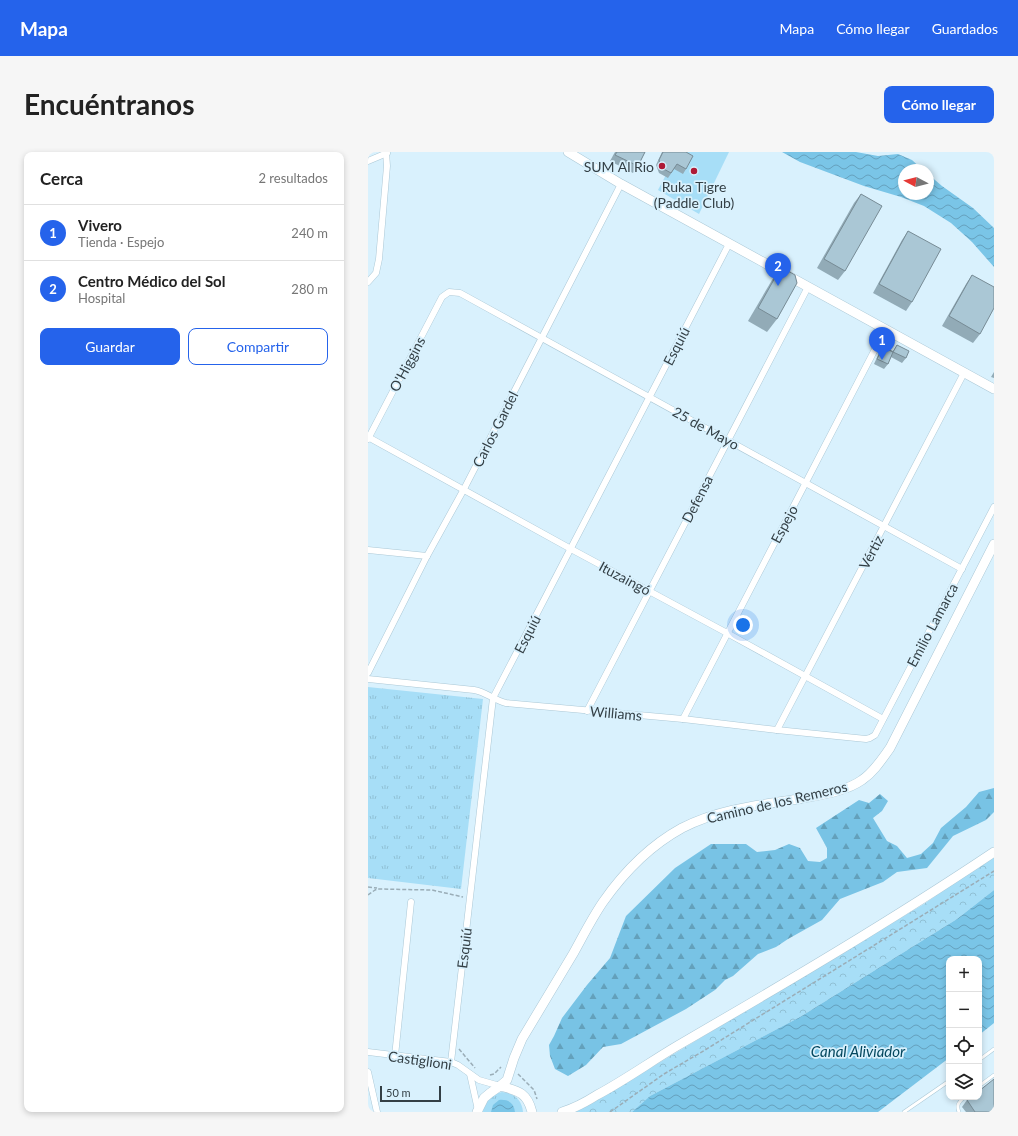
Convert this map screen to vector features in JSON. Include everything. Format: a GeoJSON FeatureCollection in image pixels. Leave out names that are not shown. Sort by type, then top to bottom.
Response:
{"type":"FeatureCollection","features":[{"type":"Feature","properties":{"kind":"main road"},"geometry":{"type":"LineString","coordinates":[[568,152],[621,184],[994,389]]}},
{"type":"Feature","properties":{"kind":"main road","name":"Camino de los Remeros"},"geometry":{"type":"LineString","coordinates":[[477,1111],[484,1098],[507,1080],[522,1040],[603,902],[620,880],[636,863],[668,837],[693,823],[713,815],[743,808],[817,796],[842,790],[862,780],[877,766],[890,748],[994,544]]}},
{"type":"Feature","properties":{"kind":"main road"},"geometry":{"type":"LineString","coordinates":[[562,1112],[579,1106],[629,1077],[674,1048],[744,1008],[917,903],[994,852]]}},
{"type":"Feature","properties":{"kind":"main road"},"geometry":{"type":"LineString","coordinates":[[500,1086],[522,1093],[529,1103],[532,1112]]}},
{"type":"Feature","properties":{"kind":"street"},"geometry":{"type":"LineString","coordinates":[[368,161],[386,152],[387,166],[380,259],[376,273],[368,282]]}},
{"type":"Feature","properties":{"kind":"street","name":"Carlos Gardel"},"geometry":{"type":"LineString","coordinates":[[368,673],[427,556],[464,489],[621,184]]}},
{"type":"Feature","properties":{"kind":"street","name":"Esquiú"},"geometry":{"type":"LineString","coordinates":[[451,1062],[493,698],[729,244]]}},
{"type":"Feature","properties":{"kind":"street","name":"Defensa"},"geometry":{"type":"LineString","coordinates":[[587,711],[808,287]]}},
{"type":"Feature","properties":{"kind":"street","name":"25 de Mayo"},"geometry":{"type":"LineString","coordinates":[[449,292],[460,293],[962,569]]}},
{"type":"Feature","properties":{"kind":"street","name":"O'Higgins"},"geometry":{"type":"LineString","coordinates":[[368,437],[442,297],[449,292]]}},
{"type":"Feature","properties":{"kind":"street","name":"Espejo"},"geometry":{"type":"LineString","coordinates":[[682,719],[885,330]]}},
{"type":"Feature","properties":{"kind":"street","name":"Vértiz"},"geometry":{"type":"LineString","coordinates":[[777,730],[964,373]]}},
{"type":"Feature","properties":{"kind":"street","name":"Ituzaingó"},"geometry":{"type":"LineString","coordinates":[[368,437],[883,719]]}},
{"type":"Feature","properties":{"kind":"street","name":"Emilio Lamarca"},"geometry":{"type":"LineString","coordinates":[[866,739],[875,735],[994,506]]}},
{"type":"Feature","properties":{"kind":"street"},"geometry":{"type":"LineString","coordinates":[[368,550],[427,556]]}},
{"type":"Feature","properties":{"kind":"street","name":"Williams"},"geometry":{"type":"LineString","coordinates":[[368,679],[474,690],[506,703],[682,719],[866,739]]}},
{"type":"Feature","properties":{"kind":"street"},"geometry":{"type":"LineString","coordinates":[[395,1056],[411,902]]}},
{"type":"Feature","properties":{"kind":"street","name":"Castiglioni"},"geometry":{"type":"LineString","coordinates":[[368,1052],[451,1062],[458,1064],[479,1080],[500,1086]]}},
{"type":"Feature","properties":{"kind":"street"},"geometry":{"type":"LineString","coordinates":[[368,1072],[377,1112]]}},
{"type":"Feature","properties":{"kind":"street"},"geometry":{"type":"LineString","coordinates":[[470,1074],[477,1111]]}},
{"type":"Feature","properties":{"kind":"lane"},"geometry":{"type":"LineString","coordinates":[[982,1058],[994,1049]]}},
{"type":"Feature","properties":{"kind":"lane"},"geometry":{"type":"LineString","coordinates":[[982,1084],[994,1075]]}},
{"type":"Feature","properties":{"kind":"lane"},"geometry":{"type":"LineString","coordinates":[[904,1112],[946,1083]]}},
{"type":"Feature","properties":{"kind":"lane"},"geometry":{"type":"LineString","coordinates":[[959,1112],[957,1108],[960,1100]]}},
{"type":"Feature","properties":{"kind":"path"},"geometry":{"type":"LineString","coordinates":[[610,1112],[664,1074],[994,872]]}},
{"type":"Feature","properties":{"kind":"path"},"geometry":{"type":"LineString","coordinates":[[368,887],[378,889],[432,890],[441,891],[458,897],[470,898]]}},
{"type":"Feature","properties":{"kind":"path"},"geometry":{"type":"LineString","coordinates":[[368,895],[374,890],[378,889]]}},
{"type":"Feature","properties":{"kind":"green space","name":"Ruka Tigre (Paddle Club)"},"geometry":{"type":"Polygon","coordinates":[[[678,152],[729,152],[699,214],[658,190],[678,152]]]}},
{"type":"Feature","properties":{"kind":"green space"},"geometry":{"type":"Polygon","coordinates":[[[368,687],[483,699],[461,889],[368,878],[368,687]]]}},
{"type":"Feature","properties":{"kind":"green space"},"geometry":{"type":"Polygon","coordinates":[[[994,788],[994,812],[986,820],[953,836],[927,868],[897,872],[883,882],[840,899],[822,920],[776,947],[758,954],[733,976],[725,980],[715,990],[686,1009],[621,1044],[603,1047],[586,1065],[568,1076],[555,1069],[550,1056],[549,1045],[562,1018],[610,958],[626,916],[675,868],[711,844],[746,844],[757,852],[775,850],[789,844],[800,848],[808,861],[820,862],[827,858],[827,848],[816,828],[859,800],[869,803],[880,794],[888,801],[882,811],[873,818],[887,841],[897,846],[907,858],[921,854],[933,843],[941,828],[966,807],[979,792],[994,788]]]}},
{"type":"Feature","properties":{"kind":"green space"},"geometry":{"type":"Polygon","coordinates":[[[994,855],[994,890],[957,919],[800,1017],[650,1096],[632,1112],[574,1112],[587,1106],[924,904],[994,855]]]}},
{"type":"Feature","properties":{"kind":"green space"},"geometry":{"type":"Polygon","coordinates":[[[502,1092],[517,1098],[521,1104],[523,1112],[483,1112],[486,1101],[495,1094],[502,1092]]]}},
{"type":"Feature","properties":{"kind":"water"},"geometry":{"type":"Polygon","coordinates":[[[782,152],[856,152],[878,156],[898,154],[912,160],[916,164],[898,164],[898,196],[864,186],[800,162],[782,152]]]}},
{"type":"Feature","properties":{"kind":"water"},"geometry":{"type":"Polygon","coordinates":[[[934,179],[973,208],[994,228],[994,267],[972,242],[951,223],[924,206],[909,200],[934,200],[934,179]]]}},
{"type":"Feature","properties":{"kind":"water","name":"Canal Aliviador"},"geometry":{"type":"Polygon","coordinates":[[[994,890],[994,1023],[982,1033],[982,956],[946,956],[946,1060],[878,1112],[632,1112],[650,1096],[800,1017],[957,919],[994,890]]]}},
{"type":"Feature","properties":{"kind":"water"},"geometry":{"type":"Polygon","coordinates":[[[499,1100],[510,1102],[515,1112],[491,1112],[493,1105],[499,1100]]]}},
{"type":"Feature","properties":{"kind":"building"},"geometry":{"type":"Polygon","coordinates":[[[617,152],[645,152],[638,166],[615,155],[617,152]]]}},
{"type":"Feature","properties":{"kind":"building"},"geometry":{"type":"Polygon","coordinates":[[[663,152],[686,152],[693,156],[686,169],[677,164],[671,173],[662,168],[659,160],[663,152]]]}},
{"type":"Feature","properties":{"kind":"building"},"geometry":{"type":"Polygon","coordinates":[[[861,194],[882,206],[845,271],[824,259],[861,194]]]}},
{"type":"Feature","properties":{"kind":"building"},"geometry":{"type":"Polygon","coordinates":[[[908,231],[941,249],[912,302],[879,284],[908,231]]]}},
{"type":"Feature","properties":{"kind":"building"},"geometry":{"type":"Polygon","coordinates":[[[781,267],[795,275],[797,283],[777,319],[758,308],[781,267]]]}},
{"type":"Feature","properties":{"kind":"building"},"geometry":{"type":"Polygon","coordinates":[[[972,275],[994,287],[994,308],[980,334],[949,316],[972,275]]]}},
{"type":"Feature","properties":{"kind":"building"},"geometry":{"type":"Polygon","coordinates":[[[897,345],[909,351],[906,358],[893,352],[897,345]]]}},
{"type":"Feature","properties":{"kind":"building"},"geometry":{"type":"Polygon","coordinates":[[[883,347],[893,352],[888,364],[877,359],[883,347]]]}},
{"type":"Feature","properties":{"kind":"building"},"geometry":{"type":"Polygon","coordinates":[[[994,1079],[994,1112],[975,1112],[967,1100],[982,1100],[982,1089],[994,1079]]]}},
{"type":"Feature","properties":{"kind":"place","name":"SUM Al Rio"},"geometry":{"type":"Point","coordinates":[662,166]}},
{"type":"Feature","properties":{"kind":"place","name":"Ruka Tigre (Paddle Club)"},"geometry":{"type":"Point","coordinates":[694,171]}},
{"type":"Feature","properties":{"kind":"place","name":"Centro Médico del Sol"},"geometry":{"type":"Point","coordinates":[778,286]}},
{"type":"Feature","properties":{"kind":"place","name":"Vivero"},"geometry":{"type":"Point","coordinates":[882,360]}}]}
